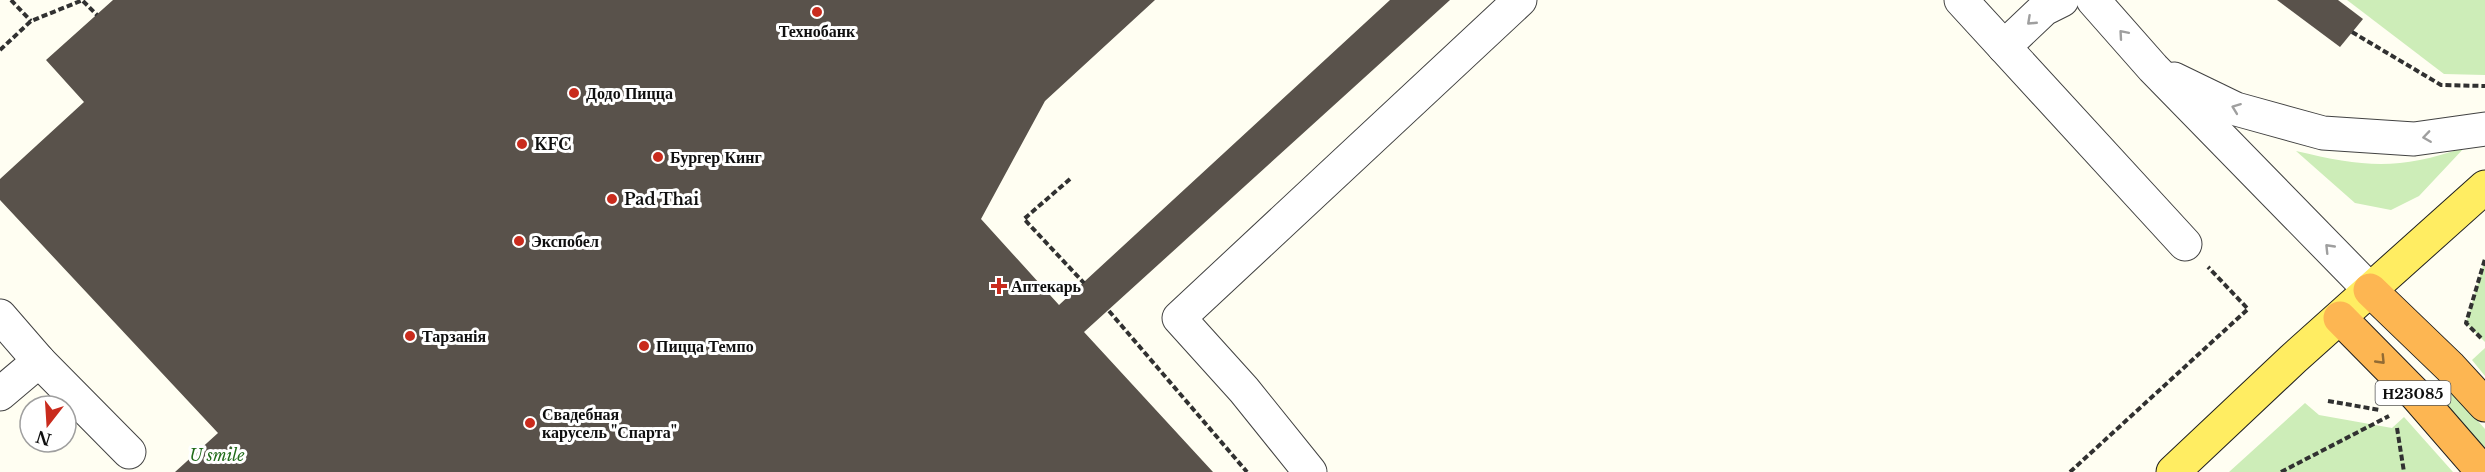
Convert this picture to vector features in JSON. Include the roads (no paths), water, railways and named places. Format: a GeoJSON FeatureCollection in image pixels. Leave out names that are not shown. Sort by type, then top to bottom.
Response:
{"type":"FeatureCollection","features":[{"type":"Feature","properties":{"kind":"highway","name":"Н23085"},"geometry":{"type":"LineString","coordinates":[[2370,290],[2450,367],[2485,405]]}},
{"type":"Feature","properties":{"kind":"highway","name":"Н23085"},"geometry":{"type":"LineString","coordinates":[[2340,318],[2417,396],[2483,472]]}},
{"type":"Feature","properties":{"kind":"main road"},"geometry":{"type":"LineString","coordinates":[[2173,472],[2293,359],[2485,187]]}},
{"type":"Feature","properties":{"kind":"lane"},"geometry":{"type":"LineString","coordinates":[[1310,472],[1244,390],[1179,318],[1520,0]]}},
{"type":"Feature","properties":{"kind":"lane"},"geometry":{"type":"LineString","coordinates":[[1961,0],[2194,253]]}},
{"type":"Feature","properties":{"kind":"lane"},"geometry":{"type":"LineString","coordinates":[[2004,47],[2044,9],[2062,0]]}},
{"type":"Feature","properties":{"kind":"lane"},"geometry":{"type":"LineString","coordinates":[[2092,0],[2153,68],[2370,290]]}},
{"type":"Feature","properties":{"kind":"lane"},"geometry":{"type":"LineString","coordinates":[[2153,68],[2236,109],[2323,133],[2414,139],[2485,129]]}},
{"type":"Feature","properties":{"kind":"lane"},"geometry":{"type":"LineString","coordinates":[[0,316],[39,361],[129,452]]}},
{"type":"Feature","properties":{"kind":"lane"},"geometry":{"type":"LineString","coordinates":[[0,394],[39,361]]}},
{"type":"Feature","properties":{"kind":"place","name":"Технобанк"},"geometry":{"type":"Point","coordinates":[817,12]}},
{"type":"Feature","properties":{"kind":"place","name":"Додо Пицца"},"geometry":{"type":"Point","coordinates":[574,93]}},
{"type":"Feature","properties":{"kind":"place","name":"KFC"},"geometry":{"type":"Point","coordinates":[522,144]}},
{"type":"Feature","properties":{"kind":"place","name":"Бургер Кинг"},"geometry":{"type":"Point","coordinates":[658,157]}},
{"type":"Feature","properties":{"kind":"place","name":"Pad Thai"},"geometry":{"type":"Point","coordinates":[612,199]}},
{"type":"Feature","properties":{"kind":"place","name":"Экспобел"},"geometry":{"type":"Point","coordinates":[519,241]}},
{"type":"Feature","properties":{"kind":"place","name":"Аптекарь"},"geometry":{"type":"Point","coordinates":[999,286]}},
{"type":"Feature","properties":{"kind":"place","name":"Тарзанія"},"geometry":{"type":"Point","coordinates":[410,336]}},
{"type":"Feature","properties":{"kind":"place","name":"Пицца Темпо"},"geometry":{"type":"Point","coordinates":[644,346]}},
{"type":"Feature","properties":{"kind":"place","name":"Свадебная карусель \"Спарта\""},"geometry":{"type":"Point","coordinates":[530,423]}},
{"type":"Feature","properties":{"kind":"park label","name":"U smile"},"geometry":{"type":"Point","coordinates":[217,455]}}]}
